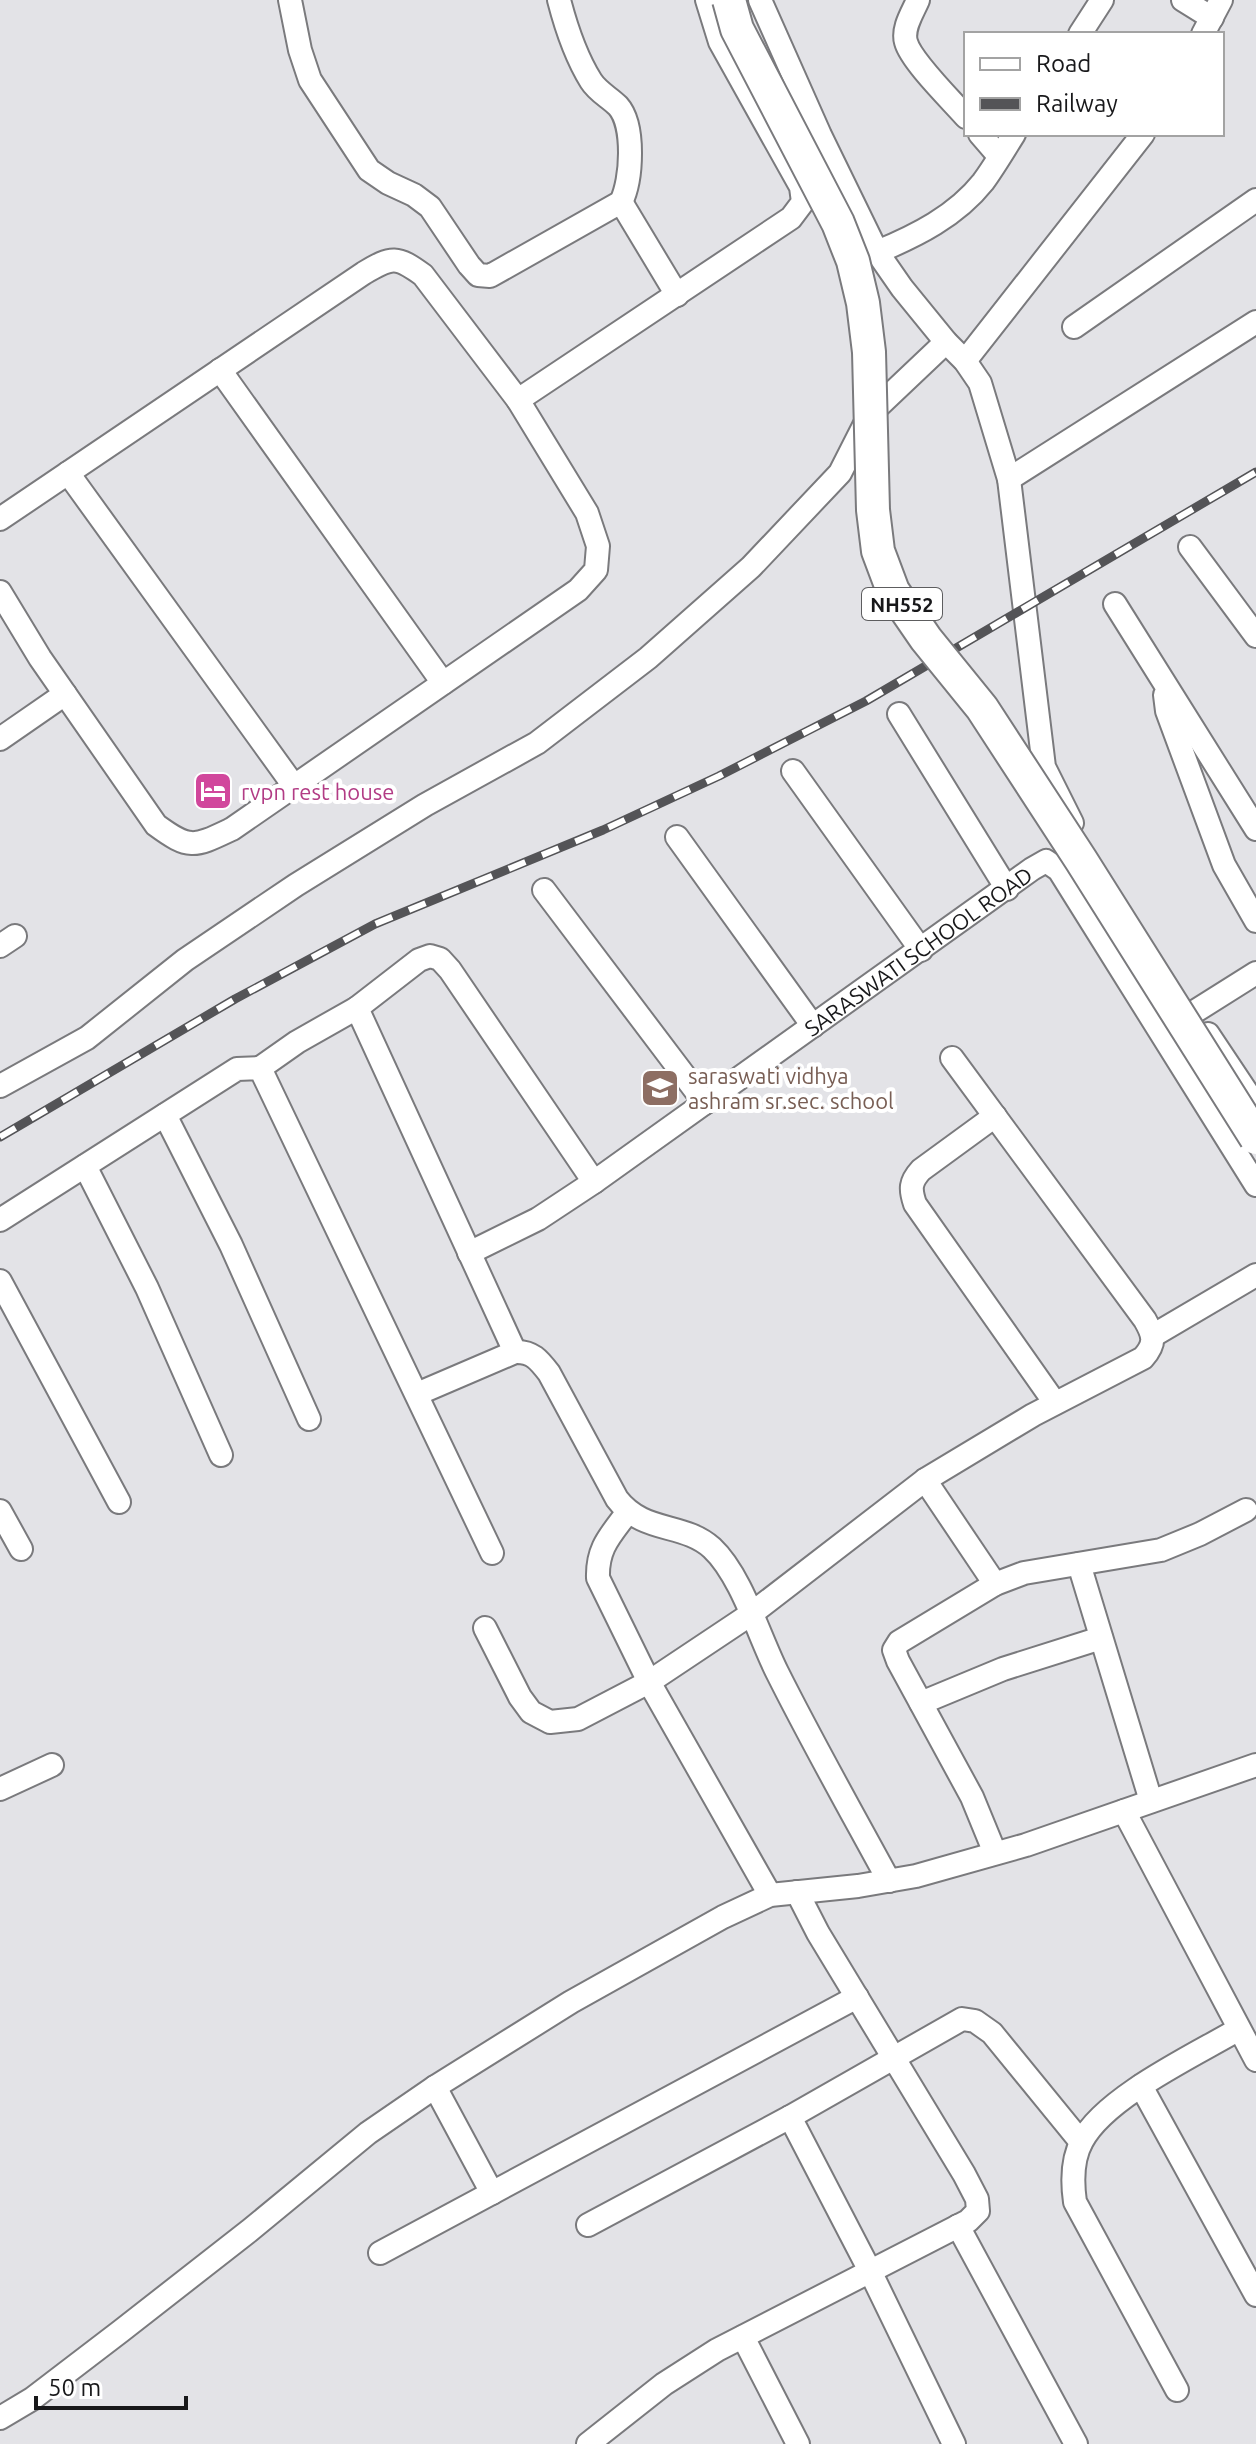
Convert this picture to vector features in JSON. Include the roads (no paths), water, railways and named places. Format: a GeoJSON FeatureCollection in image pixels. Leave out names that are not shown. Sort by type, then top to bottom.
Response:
{"type":"FeatureCollection","features":[{"type":"Feature","properties":{"kind":"highway","name":"NH552"},"geometry":{"type":"LineString","coordinates":[[729,0],[737,29],[838,223],[853,261],[863,303],[869,352],[873,510],[878,551],[893,591],[926,639],[982,708],[1256,1138]]}},
{"type":"Feature","properties":{"kind":"street"},"geometry":{"type":"LineString","coordinates":[[290,0],[300,50],[310,80],[369,170],[430,207],[469,265],[478,275],[490,276],[621,202],[628,189],[627,127],[620,108],[594,85],[583,67],[559,0]]}},
{"type":"Feature","properties":{"kind":"street"},"geometry":{"type":"LineString","coordinates":[[518,400],[791,218],[803,202],[801,187],[720,42],[707,0]]}},
{"type":"Feature","properties":{"kind":"street"},"geometry":{"type":"LineString","coordinates":[[760,0],[820,135],[877,252],[902,288],[980,383],[1009,479],[1044,767],[1080,838],[1256,1106]]}},
{"type":"Feature","properties":{"kind":"street"},"geometry":{"type":"LineString","coordinates":[[918,0],[906,26],[905,41],[911,54],[964,115]]}},
{"type":"Feature","properties":{"kind":"street"},"geometry":{"type":"LineString","coordinates":[[1081,32],[1102,0]]}},
{"type":"Feature","properties":{"kind":"street"},"geometry":{"type":"LineString","coordinates":[[1183,0],[1212,17]]}},
{"type":"Feature","properties":{"kind":"street"},"geometry":{"type":"LineString","coordinates":[[982,136],[999,156]]}},
{"type":"Feature","properties":{"kind":"street"},"geometry":{"type":"LineString","coordinates":[[877,252],[914,237],[951,213],[982,183],[1013,136]]}},
{"type":"Feature","properties":{"kind":"street"},"geometry":{"type":"LineString","coordinates":[[965,361],[1141,136]]}},
{"type":"Feature","properties":{"kind":"street"},"geometry":{"type":"LineString","coordinates":[[1074,327],[1256,200]]}},
{"type":"Feature","properties":{"kind":"street"},"geometry":{"type":"LineString","coordinates":[[621,202],[677,295]]}},
{"type":"Feature","properties":{"kind":"street"},"geometry":{"type":"LineString","coordinates":[[0,519],[364,273],[385,261],[402,260],[423,275],[518,400],[587,513],[598,546],[596,570],[578,590],[232,829],[203,843],[180,843],[156,825],[65,694],[0,592]]}},
{"type":"Feature","properties":{"kind":"street"},"geometry":{"type":"LineString","coordinates":[[1009,479],[1256,322]]}},
{"type":"Feature","properties":{"kind":"street"},"geometry":{"type":"LineString","coordinates":[[0,1086],[87,1038],[185,960],[296,885],[425,805],[537,743],[648,658],[761,556],[840,473],[870,414],[946,342]]}},
{"type":"Feature","properties":{"kind":"street"},"geometry":{"type":"LineString","coordinates":[[220,370],[443,683]]}},
{"type":"Feature","properties":{"kind":"street"},"geometry":{"type":"LineString","coordinates":[[68,473],[294,786]]}},
{"type":"Feature","properties":{"kind":"street"},"geometry":{"type":"LineString","coordinates":[[1190,547],[1256,636]]}},
{"type":"Feature","properties":{"kind":"street"},"geometry":{"type":"LineString","coordinates":[[1115,604],[1256,829]]}},
{"type":"Feature","properties":{"kind":"street"},"geometry":{"type":"LineString","coordinates":[[1162,678],[1167,711],[1224,865],[1256,921]]}},
{"type":"Feature","properties":{"kind":"street"},"geometry":{"type":"LineString","coordinates":[[0,739],[65,694]]}},
{"type":"Feature","properties":{"kind":"street"},"geometry":{"type":"LineString","coordinates":[[899,714],[1007,889]]}},
{"type":"Feature","properties":{"kind":"street"},"geometry":{"type":"LineString","coordinates":[[793,771],[921,950]]}},
{"type":"Feature","properties":{"kind":"street"},"geometry":{"type":"LineString","coordinates":[[677,837],[813,1026]]}},
{"type":"Feature","properties":{"kind":"street","name":"SARASWATI SCHOOL ROAD"},"geometry":{"type":"LineString","coordinates":[[469,1253],[538,1219],[594,1182],[1046,861],[1059,870],[1256,1185]]}},
{"type":"Feature","properties":{"kind":"street"},"geometry":{"type":"LineString","coordinates":[[544,890],[705,1103]]}},
{"type":"Feature","properties":{"kind":"street"},"geometry":{"type":"LineString","coordinates":[[0,1220],[237,1069],[260,1068],[297,1042],[357,1008],[419,960],[430,956],[440,959],[594,1182]]}},
{"type":"Feature","properties":{"kind":"street"},"geometry":{"type":"LineString","coordinates":[[1194,1012],[1256,973]]}},
{"type":"Feature","properties":{"kind":"street"},"geometry":{"type":"LineString","coordinates":[[357,1008],[515,1352]]}},
{"type":"Feature","properties":{"kind":"street"},"geometry":{"type":"LineString","coordinates":[[485,1628],[531,1712],[550,1722],[578,1719],[649,1682],[751,1614],[925,1480],[1055,1403],[1143,1358],[1153,1347],[1154,1335],[1145,1320],[952,1058]]}},
{"type":"Feature","properties":{"kind":"street"},"geometry":{"type":"LineString","coordinates":[[260,1068],[492,1553]]}},
{"type":"Feature","properties":{"kind":"street"},"geometry":{"type":"LineString","coordinates":[[165,1115],[231,1245],[309,1419]]}},
{"type":"Feature","properties":{"kind":"street"},"geometry":{"type":"LineString","coordinates":[[995,1116],[921,1170],[912,1180],[911,1193],[915,1204],[1055,1403]]}},
{"type":"Feature","properties":{"kind":"street"},"geometry":{"type":"LineString","coordinates":[[85,1166],[147,1288],[221,1455]]}},
{"type":"Feature","properties":{"kind":"street"},"geometry":{"type":"LineString","coordinates":[[1154,1335],[1256,1275]]}},
{"type":"Feature","properties":{"kind":"street"},"geometry":{"type":"LineString","coordinates":[[0,1281],[119,1502]]}},
{"type":"Feature","properties":{"kind":"street"},"geometry":{"type":"LineString","coordinates":[[417,1394],[515,1352],[527,1352],[538,1359],[549,1373],[627,1513],[711,1547],[726,1566],[776,1670],[889,1881]]}},
{"type":"Feature","properties":{"kind":"street"},"geometry":{"type":"LineString","coordinates":[[925,1480],[995,1584]]}},
{"type":"Feature","properties":{"kind":"street"},"geometry":{"type":"LineString","coordinates":[[995,1853],[972,1797],[898,1661],[894,1650],[899,1642],[995,1584],[1024,1573],[1161,1550],[1246,1510]]}},
{"type":"Feature","properties":{"kind":"street"},"geometry":{"type":"LineString","coordinates":[[0,1511],[21,1549]]}},
{"type":"Feature","properties":{"kind":"street"},"geometry":{"type":"LineString","coordinates":[[627,1513],[604,1544],[598,1560],[598,1578],[649,1682],[770,1895]]}},
{"type":"Feature","properties":{"kind":"street"},"geometry":{"type":"LineString","coordinates":[[1079,1564],[1151,1801]]}},
{"type":"Feature","properties":{"kind":"street"},"geometry":{"type":"LineString","coordinates":[[921,1703],[1003,1669],[1101,1638]]}},
{"type":"Feature","properties":{"kind":"street"},"geometry":{"type":"LineString","coordinates":[[0,1789],[52,1765]]}},
{"type":"Feature","properties":{"kind":"street"},"geometry":{"type":"LineString","coordinates":[[0,2418],[32,2399],[249,2231],[368,2133],[571,2002],[723,1917],[770,1895],[889,1881],[995,1853],[1256,1765]]}},
{"type":"Feature","properties":{"kind":"street"},"geometry":{"type":"LineString","coordinates":[[1124,1811],[1246,2032],[1256,2060]]}},
{"type":"Feature","properties":{"kind":"street"},"geometry":{"type":"LineString","coordinates":[[588,2444],[664,2384],[743,2337],[968,2221],[978,2211],[977,2199],[797,1892]]}},
{"type":"Feature","properties":{"kind":"street"},"geometry":{"type":"LineString","coordinates":[[380,2253],[857,1997]]}},
{"type":"Feature","properties":{"kind":"street"},"geometry":{"type":"LineString","coordinates":[[588,2225],[790,2117],[962,2019],[975,2021],[992,2033],[1081,2142]]}},
{"type":"Feature","properties":{"kind":"street"},"geometry":{"type":"LineString","coordinates":[[1177,2390],[1075,2202],[1072,2178],[1081,2142],[1096,2120],[1141,2086],[1246,2032]]}},
{"type":"Feature","properties":{"kind":"street"},"geometry":{"type":"LineString","coordinates":[[1141,2086],[1256,2295]]}},
{"type":"Feature","properties":{"kind":"street"},"geometry":{"type":"LineString","coordinates":[[435,2087],[492,2193]]}},
{"type":"Feature","properties":{"kind":"street"},"geometry":{"type":"LineString","coordinates":[[790,2117],[870,2271],[954,2444]]}},
{"type":"Feature","properties":{"kind":"street"},"geometry":{"type":"LineString","coordinates":[[958,2226],[1076,2444]]}},
{"type":"Feature","properties":{"kind":"street"},"geometry":{"type":"LineString","coordinates":[[743,2337],[798,2444]]}},
{"type":"Feature","properties":{"kind":"railway"},"geometry":{"type":"LineString","coordinates":[[0,1137],[235,999],[375,924],[603,830],[719,776],[866,701],[1256,472]]}},
{"type":"Feature","properties":{"kind":"place","name":"rvpn rest house"},"geometry":{"type":"Point","coordinates":[213,791]}},
{"type":"Feature","properties":{"kind":"place","name":"saraswati vidhya ashram sr.sec. school"},"geometry":{"type":"Point","coordinates":[660,1088]}}]}
